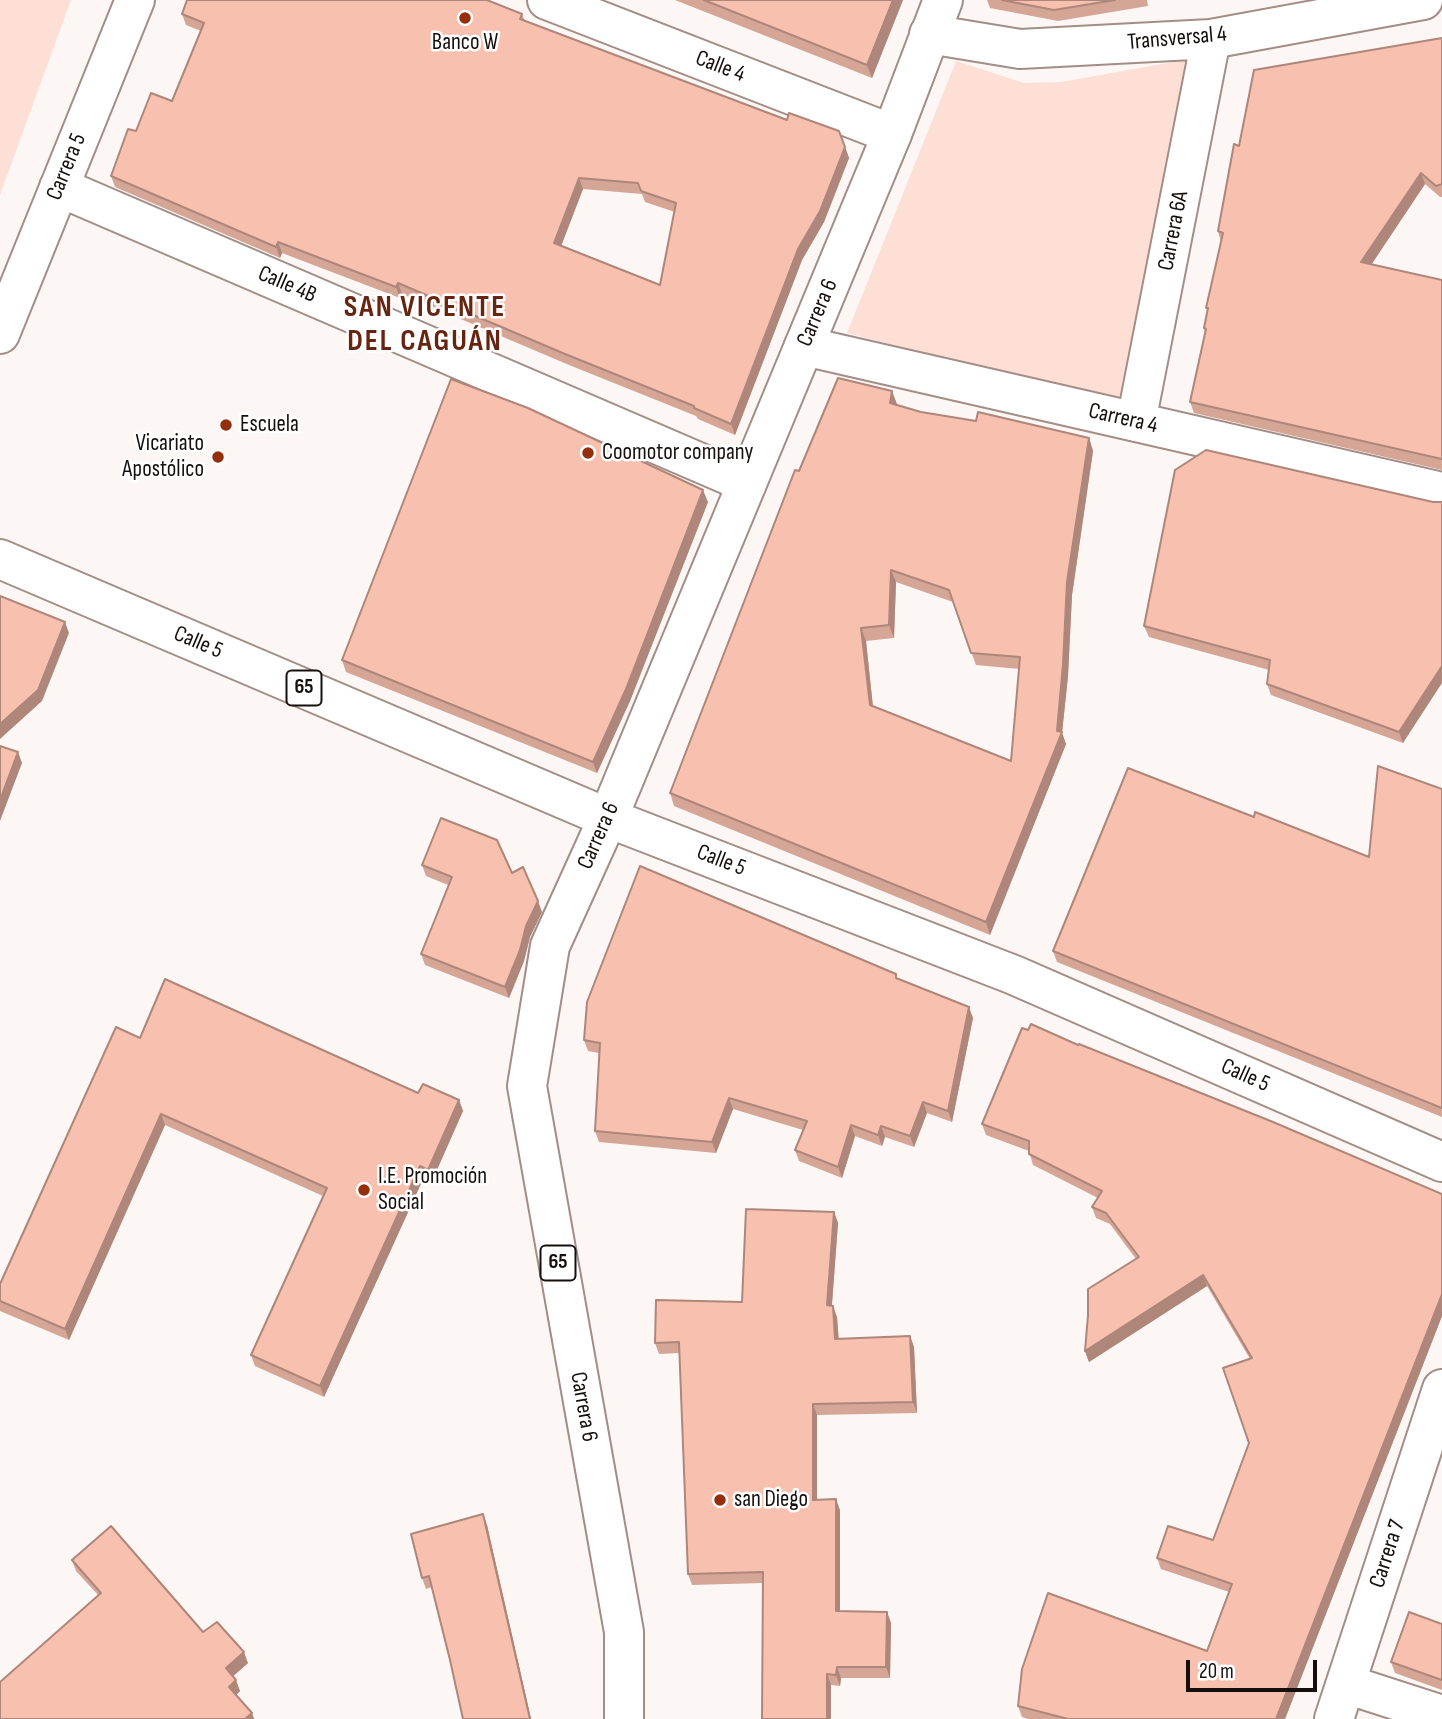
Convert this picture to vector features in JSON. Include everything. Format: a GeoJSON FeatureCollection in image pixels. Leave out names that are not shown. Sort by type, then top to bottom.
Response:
{"type":"FeatureCollection","features":[{"type":"Feature","properties":{"kind":"street","name":"Carrera 5"},"geometry":{"type":"LineString","coordinates":[[0,334],[135,0]]}},
{"type":"Feature","properties":{"kind":"street","name":"Calle 4"},"geometry":{"type":"LineString","coordinates":[[547,0],[892,134]]}},
{"type":"Feature","properties":{"kind":"street","name":"Transversal 4"},"geometry":{"type":"LineString","coordinates":[[936,17],[1020,49],[1211,39],[1423,0]]}},
{"type":"Feature","properties":{"kind":"street","name":"Carrera 6"},"geometry":{"type":"LineString","coordinates":[[624,1719],[624,1632],[527,1086],[550,946],[608,818],[892,134],[936,17]]}},
{"type":"Feature","properties":{"kind":"street","name":"Carrera 6A"},"geometry":{"type":"LineString","coordinates":[[1136,422],[1211,39]]}},
{"type":"Feature","properties":{"kind":"street","name":"Calle 4B"},"geometry":{"type":"LineString","coordinates":[[59,187],[747,483]]}},
{"type":"Feature","properties":{"kind":"street","name":"Carrera 4"},"geometry":{"type":"LineString","coordinates":[[804,346],[1442,492]]}},
{"type":"Feature","properties":{"kind":"street","name":"Calle 5"},"geometry":{"type":"LineString","coordinates":[[0,559],[608,818],[1014,975],[1442,1163]]}},
{"type":"Feature","properties":{"kind":"street","name":"Carrera 7"},"geometry":{"type":"LineString","coordinates":[[1334,1719],[1442,1389]]}},
{"type":"Feature","properties":{"kind":"street"},"geometry":{"type":"LineString","coordinates":[[1346,1684],[1442,1715]]}},
{"type":"Feature","properties":{"kind":"shaded area"},"geometry":{"type":"Polygon","coordinates":[[[0,0],[71,0],[0,195],[0,0]]]}},
{"type":"Feature","properties":{"kind":"shaded area"},"geometry":{"type":"Polygon","coordinates":[[[1190,59],[1128,406],[847,333],[956,61],[1024,83],[1061,82],[1190,59]]]}},
{"type":"Feature","properties":{"kind":"building"},"geometry":{"type":"Polygon","coordinates":[[[187,0],[487,0],[522,14],[520,19],[787,120],[789,113],[839,131],[845,147],[820,211],[798,249],[731,424],[694,406],[398,283],[396,287],[278,242],[276,247],[111,176],[128,129],[136,131],[151,93],[172,101],[204,23],[182,14],[187,0]],[[579,178],[554,243],[660,285],[676,203],[641,191],[638,183],[579,178]]]}},
{"type":"Feature","properties":{"kind":"building"},"geometry":{"type":"Polygon","coordinates":[[[704,0],[893,0],[867,65],[704,0]]]}},
{"type":"Feature","properties":{"kind":"building"},"geometry":{"type":"Polygon","coordinates":[[[1002,0],[1115,0],[1054,10],[1002,0]]]}},
{"type":"Feature","properties":{"kind":"building"},"geometry":{"type":"Polygon","coordinates":[[[1442,38],[1442,184],[1436,186],[1421,173],[1361,262],[1442,280],[1442,459],[1190,402],[1206,329],[1206,308],[1223,233],[1218,231],[1234,144],[1239,146],[1254,70],[1442,38]]]}},
{"type":"Feature","properties":{"kind":"building"},"geometry":{"type":"Polygon","coordinates":[[[838,378],[892,391],[890,403],[921,412],[976,421],[978,412],[1089,438],[1067,582],[1057,731],[1062,732],[986,922],[670,793],[795,470],[799,471],[838,378]],[[891,570],[889,625],[861,628],[870,705],[1011,761],[1020,657],[971,653],[949,590],[891,570]]]}},
{"type":"Feature","properties":{"kind":"building"},"geometry":{"type":"Polygon","coordinates":[[[451,379],[528,408],[703,490],[626,689],[593,762],[342,660],[451,379]]]}},
{"type":"Feature","properties":{"kind":"building"},"geometry":{"type":"Polygon","coordinates":[[[1206,450],[1442,502],[1442,666],[1399,732],[1267,684],[1270,660],[1144,626],[1175,470],[1206,450]]]}},
{"type":"Feature","properties":{"kind":"building"},"geometry":{"type":"Polygon","coordinates":[[[0,596],[65,622],[38,690],[0,724],[0,596]]]}},
{"type":"Feature","properties":{"kind":"building"},"geometry":{"type":"Polygon","coordinates":[[[0,746],[18,752],[0,800],[0,746]]]}},
{"type":"Feature","properties":{"kind":"building"},"geometry":{"type":"Polygon","coordinates":[[[1378,766],[1442,789],[1442,1108],[1053,951],[1128,768],[1254,817],[1255,812],[1369,857],[1378,766]]]}},
{"type":"Feature","properties":{"kind":"building"},"geometry":{"type":"Polygon","coordinates":[[[441,818],[497,840],[512,873],[523,867],[538,901],[526,926],[520,950],[505,987],[421,954],[452,877],[422,865],[441,818]]]}},
{"type":"Feature","properties":{"kind":"building"},"geometry":{"type":"Polygon","coordinates":[[[640,866],[896,974],[896,978],[969,1007],[948,1111],[923,1102],[910,1136],[881,1126],[878,1135],[851,1125],[838,1167],[795,1150],[807,1121],[729,1098],[712,1142],[595,1131],[600,1043],[584,1040],[587,1002],[640,866]]]}},
{"type":"Feature","properties":{"kind":"building","name":"I.E. Promoción Social"},"geometry":{"type":"Polygon","coordinates":[[[165,979],[418,1093],[423,1084],[459,1100],[428,1170],[420,1166],[320,1386],[251,1355],[327,1188],[161,1114],[65,1329],[0,1301],[0,1284],[116,1027],[140,1038],[165,979]]]}},
{"type":"Feature","properties":{"kind":"building"},"geometry":{"type":"Polygon","coordinates":[[[1031,1024],[1442,1194],[1442,1294],[1276,1719],[1068,1719],[1018,1706],[1022,1669],[1048,1593],[1207,1651],[1232,1584],[1157,1558],[1168,1526],[1213,1540],[1249,1443],[1223,1368],[1252,1358],[1203,1275],[1085,1351],[1088,1289],[1139,1257],[1106,1213],[1092,1207],[1102,1191],[1029,1154],[1029,1141],[982,1124],[1022,1028],[1028,1030],[1031,1024]]]}},
{"type":"Feature","properties":{"kind":"building"},"geometry":{"type":"Polygon","coordinates":[[[746,1209],[834,1212],[827,1305],[833,1306],[835,1339],[910,1336],[913,1402],[813,1404],[813,1500],[836,1499],[836,1611],[887,1612],[886,1667],[837,1667],[836,1675],[827,1674],[827,1719],[762,1719],[763,1572],[688,1574],[679,1342],[655,1343],[656,1300],[742,1302],[746,1209]]]}},
{"type":"Feature","properties":{"kind":"building"},"geometry":{"type":"Polygon","coordinates":[[[483,1514],[530,1719],[463,1719],[429,1576],[422,1578],[411,1534],[483,1514]]]}},
{"type":"Feature","properties":{"kind":"building"},"geometry":{"type":"Polygon","coordinates":[[[111,1526],[203,1632],[217,1622],[244,1652],[226,1668],[236,1680],[229,1687],[252,1713],[245,1719],[0,1719],[0,1682],[101,1593],[72,1560],[111,1526]]]}},
{"type":"Feature","properties":{"kind":"building"},"geometry":{"type":"Polygon","coordinates":[[[1409,1612],[1442,1624],[1442,1680],[1391,1662],[1409,1612]]]}},
{"type":"Feature","properties":{"kind":"place","name":"Banco W"},"geometry":{"type":"Point","coordinates":[465,18]}},
{"type":"Feature","properties":{"kind":"place","name":"Escuela"},"geometry":{"type":"Point","coordinates":[226,425]}},
{"type":"Feature","properties":{"kind":"place","name":"Coomotor company"},"geometry":{"type":"Point","coordinates":[588,453]}},
{"type":"Feature","properties":{"kind":"place","name":"Vicariato Apostólico"},"geometry":{"type":"Point","coordinates":[218,457]}},
{"type":"Feature","properties":{"kind":"place","name":"I.E. Promoción Social"},"geometry":{"type":"Point","coordinates":[364,1190]}},
{"type":"Feature","properties":{"kind":"place","name":"san Diego"},"geometry":{"type":"Point","coordinates":[720,1500]}},
{"type":"Feature","properties":{"kind":"district","name":"SAN VICENTE DEL CAGUÁN"},"geometry":{"type":"Point","coordinates":[425,325]}}]}
